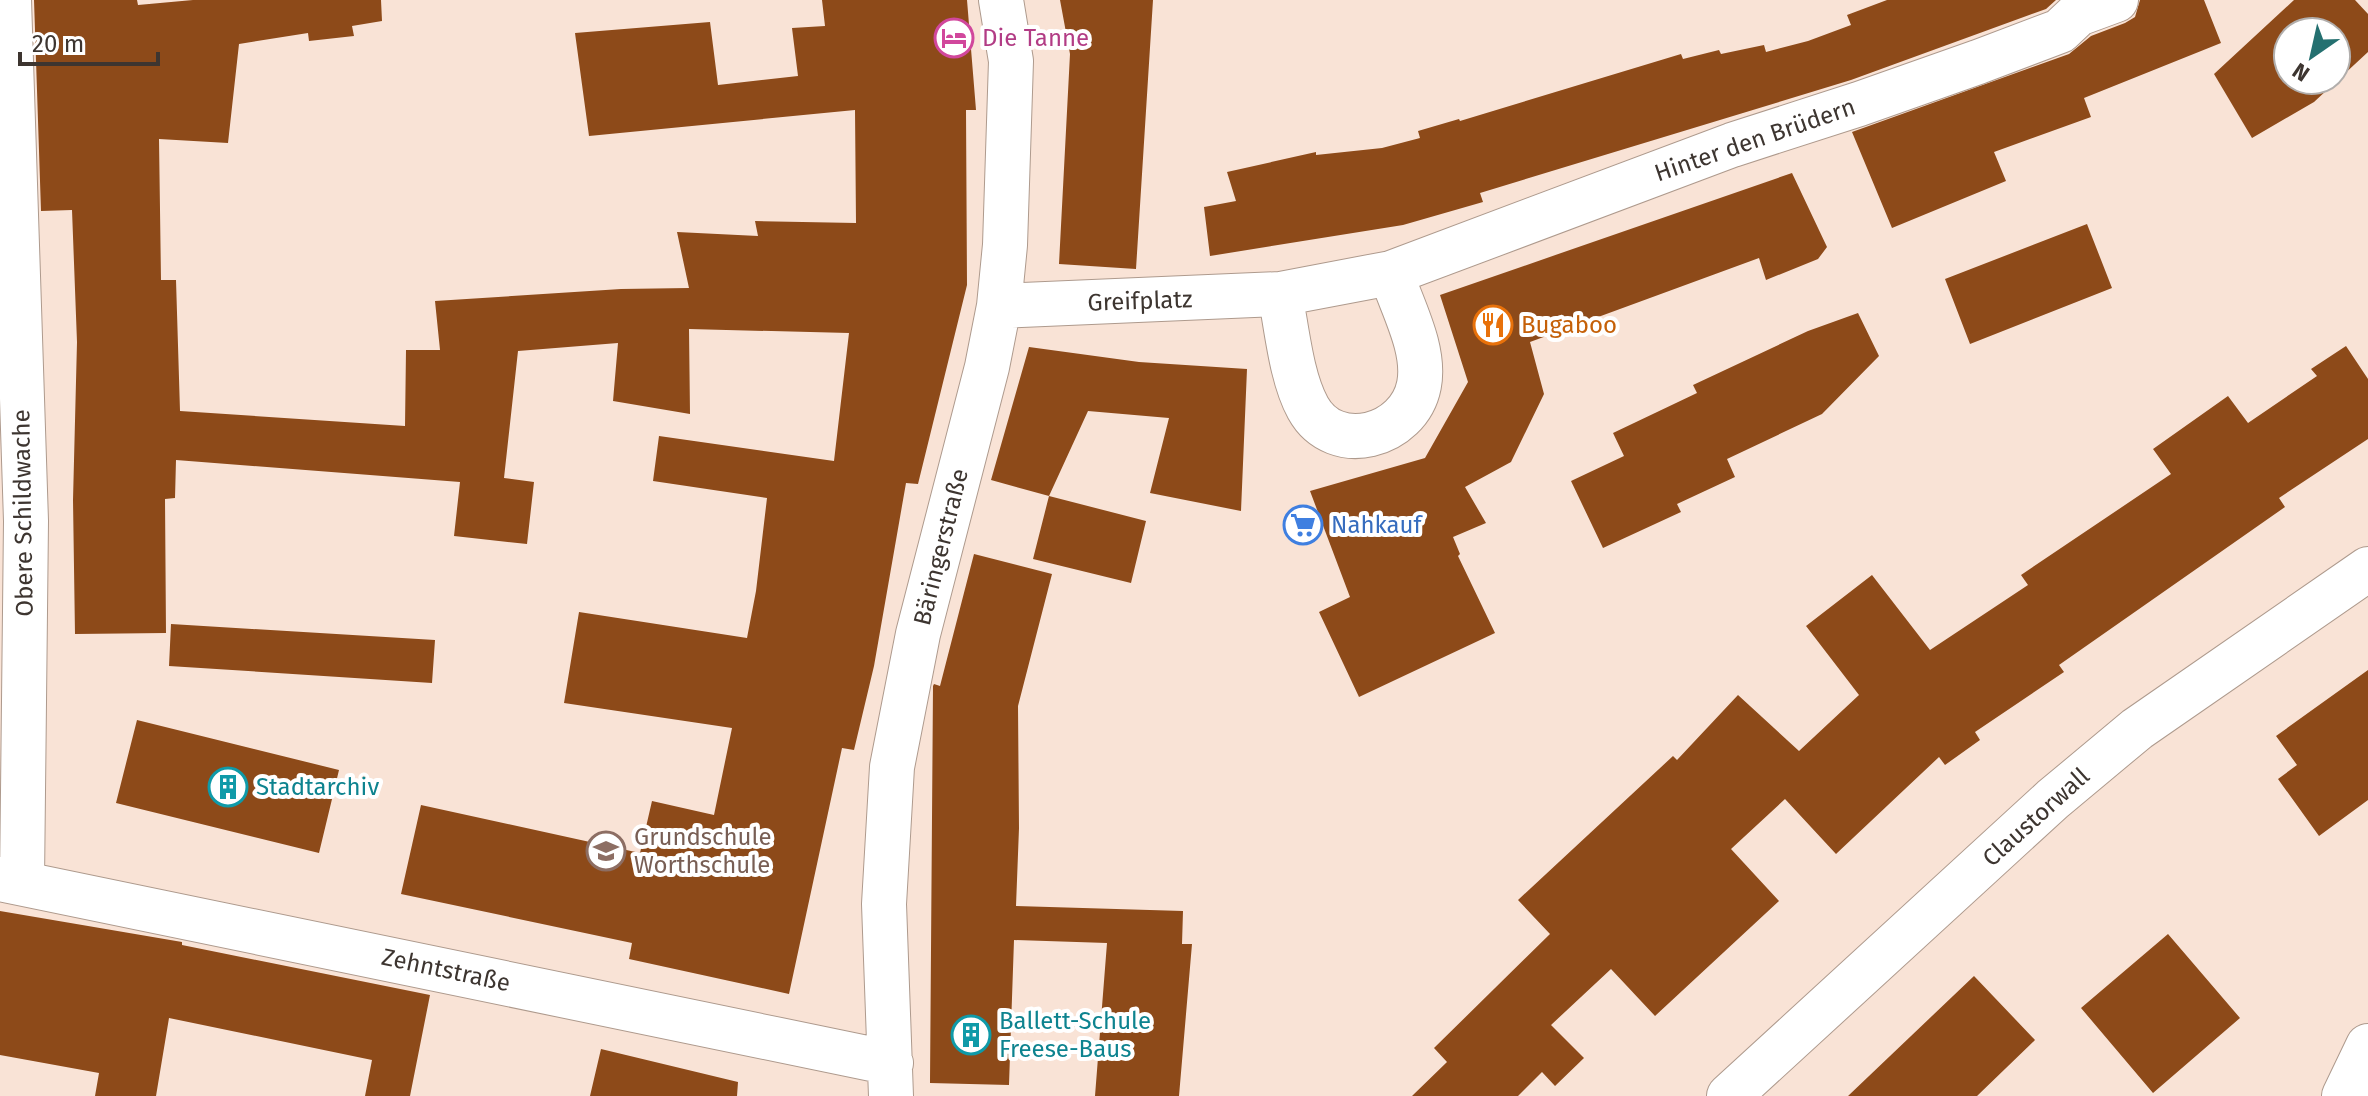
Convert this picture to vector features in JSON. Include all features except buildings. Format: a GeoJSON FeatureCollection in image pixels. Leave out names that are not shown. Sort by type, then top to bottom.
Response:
{"type":"FeatureCollection","features":[{"type":"Feature","properties":{"kind":"street","name":"Obere Schildwache"},"geometry":{"type":"LineString","coordinates":[[9,0],[26,521],[11,880]]}},
{"type":"Feature","properties":{"kind":"street","name":"Bäringerstraße"},"geometry":{"type":"LineString","coordinates":[[891,1080],[884,904],[892,767],[918,634],[987,367],[999,306],[1005,245],[1011,61],[1001,0]]}},
{"type":"Feature","properties":{"kind":"street","name":"Hinter den Brüdern"},"geometry":{"type":"LineString","coordinates":[[1391,273],[1732,145],[1978,62],[2060,31],[2078,14],[2116,0]]}},
{"type":"Feature","properties":{"kind":"street","name":"Greifplatz"},"geometry":{"type":"LineString","coordinates":[[999,306],[1280,294],[1391,273]]}},
{"type":"Feature","properties":{"kind":"street"},"geometry":{"type":"LineString","coordinates":[[1280,294],[1299,385],[1308,409],[1321,425],[1343,436],[1368,435],[1395,425],[1408,410],[1419,388],[1421,369],[1418,351],[1391,273]]}},
{"type":"Feature","properties":{"kind":"street","name":"Claustorwall"},"geometry":{"type":"LineString","coordinates":[[1729,1096],[2053,799],[2137,729],[2368,569]]}},
{"type":"Feature","properties":{"kind":"street","name":"Zehntstraße"},"geometry":{"type":"LineString","coordinates":[[11,880],[891,1080]]}},
{"type":"Feature","properties":{"kind":"street"},"geometry":{"type":"LineString","coordinates":[[2344,1096],[2368,1046]]}},
{"type":"Feature","properties":{"kind":"place","name":"Die Tanne"},"geometry":{"type":"Point","coordinates":[954,38]}},
{"type":"Feature","properties":{"kind":"place","name":"Bugaboo"},"geometry":{"type":"Point","coordinates":[1493,325]}},
{"type":"Feature","properties":{"kind":"place","name":"Nahkauf"},"geometry":{"type":"Point","coordinates":[1303,525]}},
{"type":"Feature","properties":{"kind":"place","name":"Stadtarchiv"},"geometry":{"type":"Point","coordinates":[228,787]}},
{"type":"Feature","properties":{"kind":"place","name":"Grundschule Worthschule"},"geometry":{"type":"Point","coordinates":[606,851]}},
{"type":"Feature","properties":{"kind":"place","name":"Ballett-Schule Freese-Baus"},"geometry":{"type":"Point","coordinates":[971,1035]}}]}
